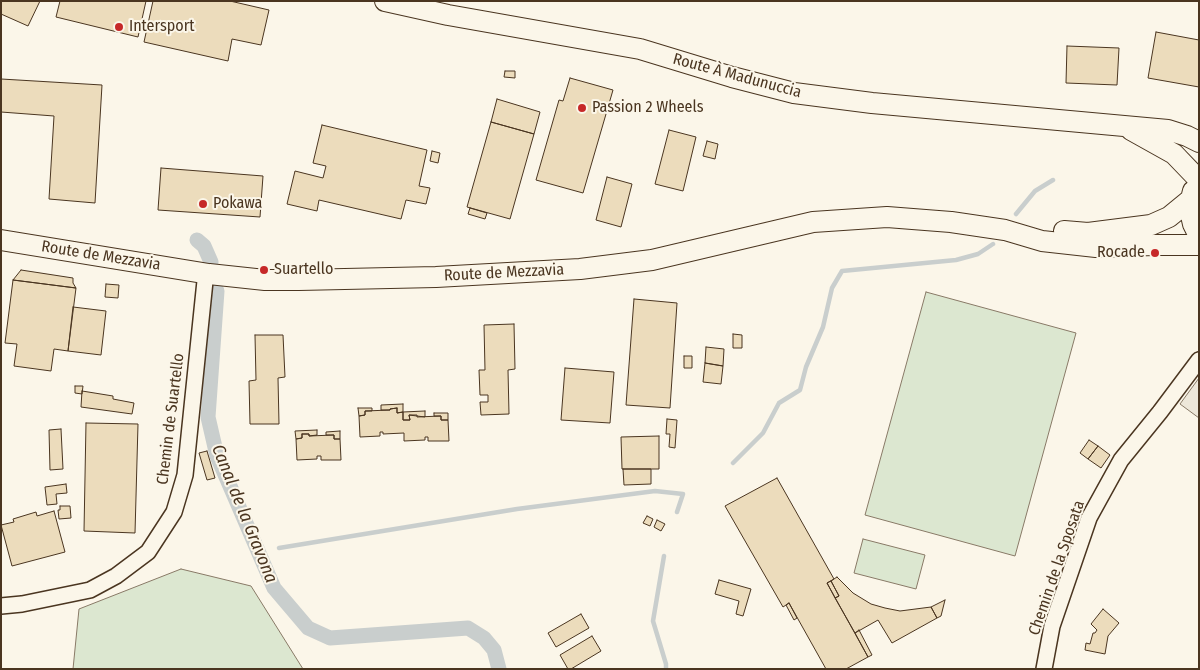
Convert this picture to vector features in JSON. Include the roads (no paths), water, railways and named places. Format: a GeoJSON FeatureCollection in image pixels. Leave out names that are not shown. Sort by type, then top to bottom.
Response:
{"type":"FeatureCollection","features":[{"type":"Feature","properties":{"kind":"main road","name":"Route À Madunuccia"},"geometry":{"type":"LineString","coordinates":[[385,1],[448,15],[640,49],[732,77],[794,93],[872,103],[1168,130],[1199,142]]}},
{"type":"Feature","properties":{"kind":"main road","name":"Route À Madunuccia"},"geometry":{"type":"LineString","coordinates":[[1123,126],[1174,154],[1198,179]]}},
{"type":"Feature","properties":{"kind":"main road"},"geometry":{"type":"LineString","coordinates":[[1198,179],[1190,199],[1190,211],[1193,224],[1199,236]]}},
{"type":"Feature","properties":{"kind":"main road","name":"Route de Mezzavia"},"geometry":{"type":"LineString","coordinates":[[1004,230],[1088,233],[1151,225],[1170,217],[1190,199]]}},
{"type":"Feature","properties":{"kind":"main road","name":"Route de Mezzavia"},"geometry":{"type":"LineString","coordinates":[[1,240],[210,274],[265,280],[436,277],[580,269],[652,260],[812,222],[887,217],[951,222],[1004,230],[1042,241],[1096,247],[1199,245]]}},
{"type":"Feature","properties":{"kind":"street","name":"Chemin de Suartello"},"geometry":{"type":"LineString","coordinates":[[1,606],[22,604],[90,590],[116,576],[148,552],[174,512],[185,475],[205,281],[210,274]]}},
{"type":"Feature","properties":{"kind":"street","name":"Chemin de la Sposata"},"geometry":{"type":"LineString","coordinates":[[1044,669],[1052,626],[1090,518],[1121,460],[1199,360]]}},
{"type":"Feature","properties":{"kind":"waterway"},"geometry":{"type":"LineString","coordinates":[[1016,214],[1035,191],[1053,180]]}},
{"type":"Feature","properties":{"kind":"waterway","name":"Canal de la Gravona"},"geometry":{"type":"LineString","coordinates":[[197,240],[204,246],[211,262]]}},
{"type":"Feature","properties":{"kind":"waterway"},"geometry":{"type":"LineString","coordinates":[[733,463],[763,433],[779,403],[800,390],[806,367],[823,327],[832,288],[842,271],[956,260],[978,254],[993,244]]}},
{"type":"Feature","properties":{"kind":"waterway","name":"Canal de la Gravona"},"geometry":{"type":"LineString","coordinates":[[217,291],[208,417],[217,456],[274,588],[308,628],[330,638],[468,628],[484,638],[494,650],[499,669]]}},
{"type":"Feature","properties":{"kind":"waterway"},"geometry":{"type":"LineString","coordinates":[[279,548],[517,509],[655,491],[683,494],[677,512]]}},
{"type":"Feature","properties":{"kind":"waterway"},"geometry":{"type":"LineString","coordinates":[[664,556],[653,621],[666,669]]}},
{"type":"Feature","properties":{"kind":"place","name":"Intersport"},"geometry":{"type":"Point","coordinates":[119,27]}},
{"type":"Feature","properties":{"kind":"place","name":"Passion 2 Wheels"},"geometry":{"type":"Point","coordinates":[582,108]}},
{"type":"Feature","properties":{"kind":"place","name":"Pokawa"},"geometry":{"type":"Point","coordinates":[203,204]}},
{"type":"Feature","properties":{"kind":"place","name":"Rocade"},"geometry":{"type":"Point","coordinates":[1155,253]}},
{"type":"Feature","properties":{"kind":"place","name":"Suartello"},"geometry":{"type":"Point","coordinates":[264,270]}}]}
